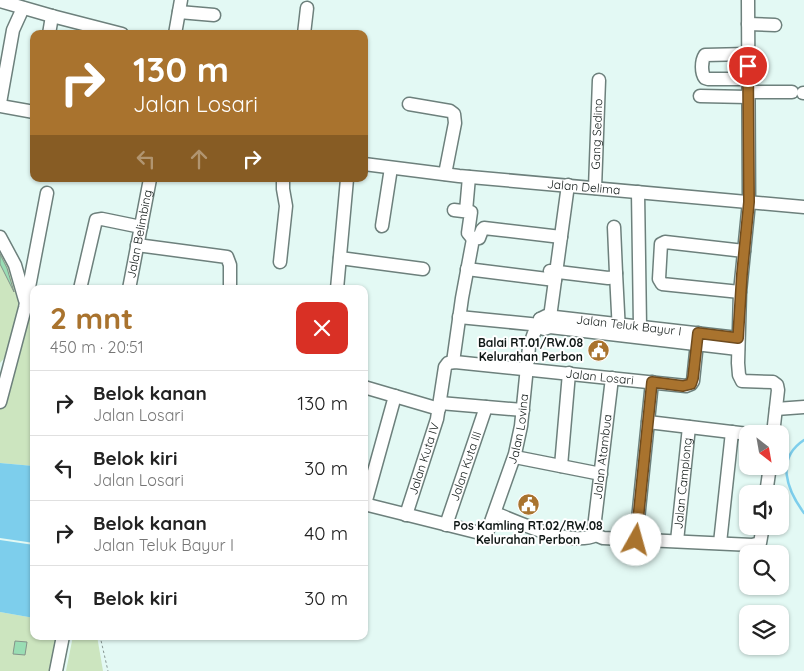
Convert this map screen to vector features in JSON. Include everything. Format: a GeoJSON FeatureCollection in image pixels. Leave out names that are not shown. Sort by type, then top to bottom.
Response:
{"type":"FeatureCollection","features":[{"type":"Feature","properties":{"kind":"street"},"geometry":{"type":"LineString","coordinates":[[748,0],[749,202],[740,292],[738,375],[741,380],[747,382],[773,382],[778,386],[774,425]]}},
{"type":"Feature","properties":{"kind":"street"},"geometry":{"type":"LineString","coordinates":[[2,1],[52,16],[80,29]]}},
{"type":"Feature","properties":{"kind":"street"},"geometry":{"type":"LineString","coordinates":[[176,30],[180,6],[214,15]]}},
{"type":"Feature","properties":{"kind":"street"},"geometry":{"type":"LineString","coordinates":[[23,8],[13,30],[0,105],[30,111]]}},
{"type":"Feature","properties":{"kind":"street"},"geometry":{"type":"LineString","coordinates":[[304,30],[307,8]]}},
{"type":"Feature","properties":{"kind":"street"},"geometry":{"type":"LineString","coordinates":[[50,30],[52,16]]}},
{"type":"Feature","properties":{"kind":"street"},"geometry":{"type":"LineString","coordinates":[[748,24],[775,25]]}},
{"type":"Feature","properties":{"kind":"street"},"geometry":{"type":"LineString","coordinates":[[748,54],[705,55],[702,75],[708,79],[748,90]]}},
{"type":"Feature","properties":{"kind":"street","name":"Gang Sedino"},"geometry":{"type":"LineString","coordinates":[[595,188],[599,80]]}},
{"type":"Feature","properties":{"kind":"street"},"geometry":{"type":"LineString","coordinates":[[700,96],[748,90],[800,92]]}},
{"type":"Feature","properties":{"kind":"street"},"geometry":{"type":"LineString","coordinates":[[409,104],[450,111],[454,114],[455,123],[445,174]]}},
{"type":"Feature","properties":{"kind":"street","name":"Jalan Delima"},"geometry":{"type":"LineString","coordinates":[[368,165],[470,177],[804,207]]}},
{"type":"Feature","properties":{"kind":"street"},"geometry":{"type":"LineString","coordinates":[[382,226],[391,168]]}},
{"type":"Feature","properties":{"kind":"street"},"geometry":{"type":"LineString","coordinates":[[470,177],[460,210],[472,214],[468,233],[473,239]]}},
{"type":"Feature","properties":{"kind":"street","name":"Jalan Belimbing"},"geometry":{"type":"LineString","coordinates":[[130,285],[149,182]]}},
{"type":"Feature","properties":{"kind":"street"},"geometry":{"type":"LineString","coordinates":[[280,262],[286,206],[283,182]]}},
{"type":"Feature","properties":{"kind":"street"},"geometry":{"type":"LineString","coordinates":[[337,285],[347,182]]}},
{"type":"Feature","properties":{"kind":"street","name":"Jalan Lovina"},"geometry":{"type":"LineString","coordinates":[[446,525],[487,534],[515,457],[523,410],[530,342],[534,333],[545,321],[553,275],[564,185]]}},
{"type":"Feature","properties":{"kind":"street"},"geometry":{"type":"LineString","coordinates":[[638,192],[640,326]]}},
{"type":"Feature","properties":{"kind":"street"},"geometry":{"type":"LineString","coordinates":[[32,285],[47,193]]}},
{"type":"Feature","properties":{"kind":"street"},"geometry":{"type":"LineString","coordinates":[[81,285],[96,220],[102,219],[141,227]]}},
{"type":"Feature","properties":{"kind":"street"},"geometry":{"type":"LineString","coordinates":[[614,227],[619,329]]}},
{"type":"Feature","properties":{"kind":"street"},"geometry":{"type":"LineString","coordinates":[[473,239],[479,238],[484,228],[558,236]]}},
{"type":"Feature","properties":{"kind":"street"},"geometry":{"type":"LineString","coordinates":[[0,237],[15,265],[28,307],[0,402]]}},
{"type":"Feature","properties":{"kind":"street"},"geometry":{"type":"LineString","coordinates":[[453,362],[459,314],[473,239]]}},
{"type":"Feature","properties":{"kind":"street"},"geometry":{"type":"LineString","coordinates":[[662,283],[661,244],[665,242],[744,251]]}},
{"type":"Feature","properties":{"kind":"street"},"geometry":{"type":"LineString","coordinates":[[137,245],[225,256],[230,262],[230,285]]}},
{"type":"Feature","properties":{"kind":"street"},"geometry":{"type":"LineString","coordinates":[[340,258],[423,269]]}},
{"type":"Feature","properties":{"kind":"street"},"geometry":{"type":"LineString","coordinates":[[467,269],[610,278],[615,277],[616,273]]}},
{"type":"Feature","properties":{"kind":"street"},"geometry":{"type":"LineString","coordinates":[[639,281],[740,292]]}},
{"type":"Feature","properties":{"kind":"street","name":"Jalan Teluk Bayur I"},"geometry":{"type":"LineString","coordinates":[[459,314],[545,321],[738,343]]}},
{"type":"Feature","properties":{"kind":"street","name":"Jalan Teluk Bayur I"},"geometry":{"type":"LineString","coordinates":[[619,329],[640,326],[655,333]]}},
{"type":"Feature","properties":{"kind":"street","name":"Jalan Losari"},"geometry":{"type":"LineString","coordinates":[[453,362],[526,368],[683,386],[691,384],[693,378],[698,339]]}},
{"type":"Feature","properties":{"kind":"street","name":"Jalan Kuta IV"},"geometry":{"type":"LineString","coordinates":[[406,515],[440,406],[446,365],[449,362],[453,362]]}},
{"type":"Feature","properties":{"kind":"street"},"geometry":{"type":"LineString","coordinates":[[561,466],[569,373]]}},
{"type":"Feature","properties":{"kind":"street","name":"Jalan Atambua"},"geometry":{"type":"LineString","coordinates":[[596,535],[594,528],[612,378]]}},
{"type":"Feature","properties":{"kind":"street"},"geometry":{"type":"LineString","coordinates":[[636,540],[652,382]]}},
{"type":"Feature","properties":{"kind":"street"},"geometry":{"type":"LineString","coordinates":[[368,388],[440,406],[523,410]]}},
{"type":"Feature","properties":{"kind":"street"},"geometry":{"type":"LineString","coordinates":[[368,490],[395,396]]}},
{"type":"Feature","properties":{"kind":"street","name":"Jalan Kuta III"},"geometry":{"type":"LineString","coordinates":[[446,525],[486,407]]}},
{"type":"Feature","properties":{"kind":"street"},"geometry":{"type":"LineString","coordinates":[[776,409],[804,407]]}},
{"type":"Feature","properties":{"kind":"street"},"geometry":{"type":"LineString","coordinates":[[648,422],[739,433]]}},
{"type":"Feature","properties":{"kind":"street","name":"Jalan Camplong"},"geometry":{"type":"LineString","coordinates":[[677,541],[689,427]]}},
{"type":"Feature","properties":{"kind":"street"},"geometry":{"type":"LineString","coordinates":[[720,543],[732,432]]}},
{"type":"Feature","properties":{"kind":"street"},"geometry":{"type":"LineString","coordinates":[[515,457],[601,474]]}},
{"type":"Feature","properties":{"kind":"street"},"geometry":{"type":"LineString","coordinates":[[368,505],[446,525]]}},
{"type":"Feature","properties":{"kind":"street"},"geometry":{"type":"LineString","coordinates":[[495,513],[529,527],[584,540],[596,535],[603,538],[636,540],[759,544],[761,535]]}},
{"type":"Feature","properties":{"kind":"street"},"geometry":{"type":"LineString","coordinates":[[56,671],[61,640]]}},
{"type":"Feature","properties":{"kind":"path"},"geometry":{"type":"LineString","coordinates":[[101,640],[108,671]]}},
{"type":"Feature","properties":{"kind":"green space"},"geometry":{"type":"Polygon","coordinates":[[[0,239],[24,299],[8,354],[0,363],[0,239]]]}},
{"type":"Feature","properties":{"kind":"green space"},"geometry":{"type":"Polygon","coordinates":[[[30,314],[30,466],[0,463],[0,405],[30,314]]]}},
{"type":"Feature","properties":{"kind":"green space"},"geometry":{"type":"Polygon","coordinates":[[[0,612],[30,617],[30,640],[57,640],[52,671],[0,671],[0,612]]]}},
{"type":"Feature","properties":{"kind":"green space"},"geometry":{"type":"Polygon","coordinates":[[[72,640],[98,640],[103,671],[66,671],[72,640]]]}},
{"type":"Feature","properties":{"kind":"water"},"geometry":{"type":"Polygon","coordinates":[[[0,463],[30,466],[30,542],[0,538],[0,463]]]}},
{"type":"Feature","properties":{"kind":"water"},"geometry":{"type":"Polygon","coordinates":[[[0,540],[30,544],[30,617],[0,612],[0,540]]]}},
{"type":"Feature","properties":{"kind":"building"},"geometry":{"type":"Polygon","coordinates":[[[0,254],[7,268],[14,292],[0,264],[0,254]]]}},
{"type":"Feature","properties":{"kind":"building"},"geometry":{"type":"Polygon","coordinates":[[[15,641],[27,642],[25,655],[13,654],[15,641]]]}},
{"type":"Feature","properties":{"kind":"waterway"},"geometry":{"type":"LineString","coordinates":[[804,440],[789,456],[787,465],[789,485],[804,513]]}},
{"type":"Feature","properties":{"kind":"place","name":"Balai RT.01/RW.08 Kelurahan Perbon"},"geometry":{"type":"Point","coordinates":[599,350]}},
{"type":"Feature","properties":{"kind":"place","name":"Pos Kamling RT.02/RW.08 Kelurahan Perbon"},"geometry":{"type":"Point","coordinates":[528,505]}},
{"type":"Feature","properties":{"kind":"route"},"geometry":{"type":"LineString","coordinates":[[636,540],[652,382],[683,386],[692,383],[698,333],[738,338],[739,307],[749,202],[748,66]]}}]}
